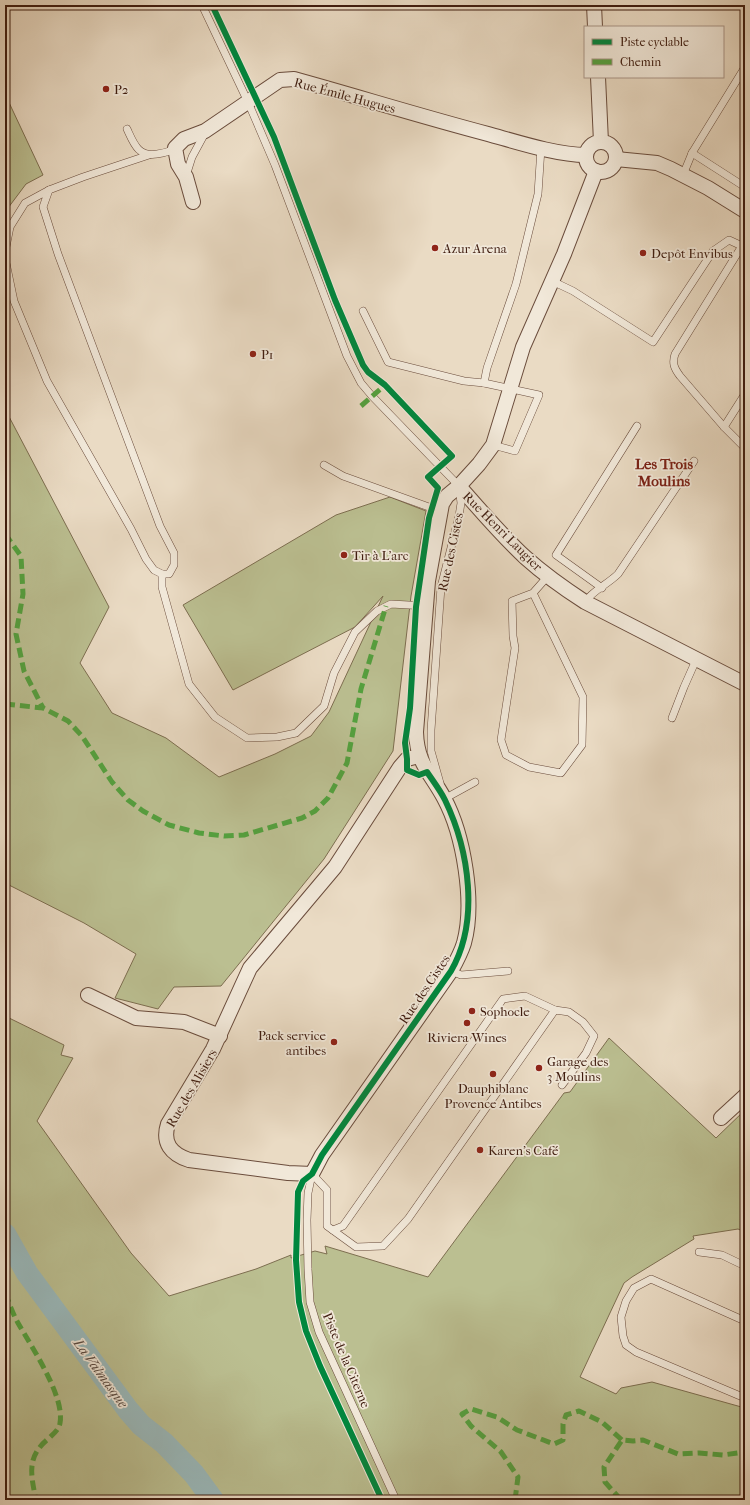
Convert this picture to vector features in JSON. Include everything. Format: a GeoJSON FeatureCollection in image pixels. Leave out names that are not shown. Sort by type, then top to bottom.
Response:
{"type":"FeatureCollection","features":[{"type":"Feature","properties":{"kind":"street"},"geometry":{"type":"LineString","coordinates":[[594,5],[595,26]]}},
{"type":"Feature","properties":{"kind":"street"},"geometry":{"type":"LineString","coordinates":[[598,78],[601,142]]}},
{"type":"Feature","properties":{"kind":"street","name":"Rue Émile Hugues"},"geometry":{"type":"LineString","coordinates":[[176,148],[184,140],[206,131],[280,80],[294,79],[422,117],[541,148],[579,155],[586,154]]}},
{"type":"Feature","properties":{"kind":"street"},"geometry":{"type":"LineString","coordinates":[[601,142],[611,145],[614,149],[616,159],[611,168],[607,171],[596,171],[588,164],[586,154],[591,146],[601,142]]}},
{"type":"Feature","properties":{"kind":"street"},"geometry":{"type":"LineString","coordinates":[[176,148],[178,164],[186,177],[193,202]]}},
{"type":"Feature","properties":{"kind":"street"},"geometry":{"type":"LineString","coordinates":[[616,159],[657,164],[708,188],[745,211]]}},
{"type":"Feature","properties":{"kind":"street","name":"Rue Henri Laugier"},"geometry":{"type":"LineString","coordinates":[[596,171],[564,254],[531,327],[493,445],[480,464],[459,486],[526,558],[548,576],[585,602],[745,684]]}},
{"type":"Feature","properties":{"kind":"street","name":"Rue des Cistes"},"geometry":{"type":"LineString","coordinates":[[312,1174],[333,1138],[451,971],[458,959],[466,932],[468,903],[463,851],[453,819],[444,798],[427,772],[419,756],[416,732],[428,581],[440,511],[447,496],[459,486]]}},
{"type":"Feature","properties":{"kind":"street","name":"Rue des Alisiers"},"geometry":{"type":"LineString","coordinates":[[312,1174],[288,1173],[182,1158],[169,1147],[166,1139],[168,1124],[220,1036],[250,968],[335,867],[400,767],[407,759],[419,756]]}},
{"type":"Feature","properties":{"kind":"street"},"geometry":{"type":"LineString","coordinates":[[88,995],[136,1018],[184,1022],[220,1036]]}},
{"type":"Feature","properties":{"kind":"street"},"geometry":{"type":"LineString","coordinates":[[721,1118],[745,1096]]}},
{"type":"Feature","properties":{"kind":"lane"},"geometry":{"type":"LineString","coordinates":[[202,5],[248,102],[275,165],[348,356],[361,384],[404,431],[459,486]]}},
{"type":"Feature","properties":{"kind":"lane"},"geometry":{"type":"LineString","coordinates":[[683,175],[692,153],[745,67]]}},
{"type":"Feature","properties":{"kind":"lane"},"geometry":{"type":"LineString","coordinates":[[126,129],[134,144],[140,151],[149,155]]}},
{"type":"Feature","properties":{"kind":"lane"},"geometry":{"type":"LineString","coordinates":[[186,177],[192,157],[206,131]]}},
{"type":"Feature","properties":{"kind":"lane"},"geometry":{"type":"LineString","coordinates":[[5,252],[10,227],[25,203],[49,190],[83,177],[149,155],[169,152],[176,148]]}},
{"type":"Feature","properties":{"kind":"lane"},"geometry":{"type":"LineString","coordinates":[[484,383],[487,368],[516,284],[538,194],[541,148]]}},
{"type":"Feature","properties":{"kind":"lane"},"geometry":{"type":"LineString","coordinates":[[692,153],[745,187]]}},
{"type":"Feature","properties":{"kind":"lane"},"geometry":{"type":"LineString","coordinates":[[5,258],[14,301],[47,381],[132,529],[146,559],[154,570],[162,574],[169,574],[174,565],[174,553],[160,526],[58,254],[43,207],[49,190]]}},
{"type":"Feature","properties":{"kind":"lane"},"geometry":{"type":"LineString","coordinates":[[552,281],[573,291],[653,342],[713,251],[729,240],[743,244],[675,354],[673,361],[674,368],[680,376],[724,427],[745,448]]}},
{"type":"Feature","properties":{"kind":"lane"},"geometry":{"type":"LineString","coordinates":[[363,311],[388,362],[464,381],[484,383],[539,395],[515,451],[493,445]]}},
{"type":"Feature","properties":{"kind":"lane"},"geometry":{"type":"LineString","coordinates":[[724,427],[745,394]]}},
{"type":"Feature","properties":{"kind":"lane"},"geometry":{"type":"LineString","coordinates":[[602,588],[556,555],[637,426]]}},
{"type":"Feature","properties":{"kind":"lane"},"geometry":{"type":"LineString","coordinates":[[585,602],[589,596],[602,588],[618,574],[694,461]]}},
{"type":"Feature","properties":{"kind":"lane"},"geometry":{"type":"LineString","coordinates":[[324,465],[343,476],[440,511]]}},
{"type":"Feature","properties":{"kind":"lane","name":"Rue des Cistes"},"geometry":{"type":"LineString","coordinates":[[444,798],[431,751],[430,730],[441,587],[459,516],[461,503],[459,486]]}},
{"type":"Feature","properties":{"kind":"lane"},"geometry":{"type":"LineString","coordinates":[[162,574],[162,587],[189,684],[215,717],[247,738],[277,737],[296,733],[324,706],[334,673],[355,632],[377,611],[391,604],[426,606]]}},
{"type":"Feature","properties":{"kind":"lane"},"geometry":{"type":"LineString","coordinates":[[533,593],[583,697],[582,745],[561,773],[529,767],[506,755],[501,740],[515,648],[513,636],[512,602],[533,593],[548,576]]}},
{"type":"Feature","properties":{"kind":"lane"},"geometry":{"type":"LineString","coordinates":[[672,718],[696,660]]}},
{"type":"Feature","properties":{"kind":"lane"},"geometry":{"type":"LineString","coordinates":[[444,798],[475,782]]}},
{"type":"Feature","properties":{"kind":"lane"},"geometry":{"type":"LineString","coordinates":[[451,971],[461,975],[508,970]]}},
{"type":"Feature","properties":{"kind":"lane"},"geometry":{"type":"LineString","coordinates":[[333,1230],[343,1226],[503,999],[525,996],[555,1010],[569,1012],[583,1022],[594,1036],[586,1053],[562,1085]]}},
{"type":"Feature","properties":{"kind":"lane"},"geometry":{"type":"LineString","coordinates":[[312,1174],[327,1190],[327,1226],[356,1247],[384,1246],[408,1219],[555,1010]]}},
{"type":"Feature","properties":{"kind":"lane","name":"Piste de la Citerne"},"geometry":{"type":"LineString","coordinates":[[312,1174],[308,1193],[307,1220],[310,1302],[319,1332],[396,1500]]}},
{"type":"Feature","properties":{"kind":"lane"},"geometry":{"type":"LineString","coordinates":[[699,1252],[722,1255],[745,1266]]}},
{"type":"Feature","properties":{"kind":"lane"},"geometry":{"type":"LineString","coordinates":[[745,1321],[651,1279],[634,1288],[626,1301],[621,1318],[623,1336],[626,1345],[636,1352],[745,1398]]}},
{"type":"Feature","properties":{"kind":"green space"},"geometry":{"type":"Polygon","coordinates":[[[5,94],[43,175],[26,184],[5,212],[5,94]]]}},
{"type":"Feature","properties":{"kind":"green space"},"geometry":{"type":"Polygon","coordinates":[[[5,409],[109,607],[80,663],[112,713],[166,738],[219,777],[275,754],[311,736],[329,712],[383,596],[355,627],[233,690],[183,605],[336,515],[390,497],[426,511],[411,596],[393,751],[324,859],[221,986],[174,987],[158,1009],[115,998],[136,954],[84,923],[5,883],[5,409]]]}},
{"type":"Feature","properties":{"kind":"green space"},"geometry":{"type":"Polygon","coordinates":[[[5,1016],[64,1045],[61,1055],[73,1058],[37,1121],[131,1253],[169,1296],[256,1269],[291,1255],[291,1258],[315,1251],[327,1254],[325,1246],[428,1277],[564,1093],[570,1092],[609,1038],[716,1138],[745,1110],[745,1232],[738,1229],[693,1236],[694,1239],[624,1283],[580,1377],[616,1394],[621,1388],[652,1382],[745,1408],[745,1500],[5,1500],[5,1016]]]}},
{"type":"Feature","properties":{"kind":"waterway","name":"La Valmasque"},"geometry":{"type":"LineString","coordinates":[[5,1234],[27,1273],[128,1410],[141,1425],[164,1443],[194,1474],[213,1500]]}},
{"type":"Feature","properties":{"kind":"marked path"},"geometry":{"type":"LineString","coordinates":[[361,406],[385,385]]}},
{"type":"Feature","properties":{"kind":"marked path"},"geometry":{"type":"LineString","coordinates":[[5,534],[21,556],[23,594],[16,634],[24,671],[43,708]]}},
{"type":"Feature","properties":{"kind":"marked path"},"geometry":{"type":"LineString","coordinates":[[5,704],[43,708],[68,721],[82,736],[112,782],[128,800],[143,811],[169,825],[199,833],[224,836],[244,835],[302,818],[315,811],[328,798],[347,763],[361,689],[386,606]]}},
{"type":"Feature","properties":{"kind":"marked path"},"geometry":{"type":"LineString","coordinates":[[5,1293],[16,1320],[46,1372],[57,1399],[60,1412],[60,1423],[58,1428],[54,1434],[41,1446],[33,1460],[32,1474],[36,1500]]}},
{"type":"Feature","properties":{"kind":"marked path"},"geometry":{"type":"LineString","coordinates":[[515,1500],[518,1477],[501,1452],[471,1426],[462,1414],[471,1409],[497,1417],[517,1430],[554,1444],[563,1440],[563,1424],[566,1415],[579,1411],[602,1422],[622,1440]]}},
{"type":"Feature","properties":{"kind":"marked path"},"geometry":{"type":"LineString","coordinates":[[621,1500],[605,1482],[604,1467],[622,1440],[643,1440],[678,1454],[699,1453],[723,1455],[745,1452]]}},
{"type":"Feature","properties":{"kind":"cycle path"},"geometry":{"type":"LineString","coordinates":[[212,5],[274,137],[335,300],[363,365],[368,372],[385,385],[452,456],[428,477],[438,488],[429,518],[416,607],[410,708],[405,743],[407,770],[419,775],[427,772],[445,800],[460,841],[468,886],[466,930],[460,951],[451,971],[322,1155],[312,1174],[303,1181],[298,1192],[296,1260],[299,1302],[306,1331],[320,1366],[382,1500]]}},
{"type":"Feature","properties":{"kind":"place","name":"P2"},"geometry":{"type":"Point","coordinates":[106,89]}},
{"type":"Feature","properties":{"kind":"place","name":"Azur Arena"},"geometry":{"type":"Point","coordinates":[435,248]}},
{"type":"Feature","properties":{"kind":"place","name":"Depôt Envibus"},"geometry":{"type":"Point","coordinates":[643,253]}},
{"type":"Feature","properties":{"kind":"place","name":"P1"},"geometry":{"type":"Point","coordinates":[253,354]}},
{"type":"Feature","properties":{"kind":"place","name":"Tir à L'arc"},"geometry":{"type":"Point","coordinates":[344,555]}},
{"type":"Feature","properties":{"kind":"place","name":"Sophocle"},"geometry":{"type":"Point","coordinates":[472,1011]}},
{"type":"Feature","properties":{"kind":"place","name":"Riviera Wines"},"geometry":{"type":"Point","coordinates":[467,1023]}},
{"type":"Feature","properties":{"kind":"place","name":"Pack service antibes"},"geometry":{"type":"Point","coordinates":[334,1042]}},
{"type":"Feature","properties":{"kind":"place","name":"Garage des 3 Moulins"},"geometry":{"type":"Point","coordinates":[539,1068]}},
{"type":"Feature","properties":{"kind":"place","name":"Dauphiblanc Provence Antibes"},"geometry":{"type":"Point","coordinates":[493,1074]}},
{"type":"Feature","properties":{"kind":"place","name":"Karen's Café"},"geometry":{"type":"Point","coordinates":[480,1150]}},
{"type":"Feature","properties":{"kind":"district","name":"Les Trois Moulins"},"geometry":{"type":"Point","coordinates":[664,472]}}]}
